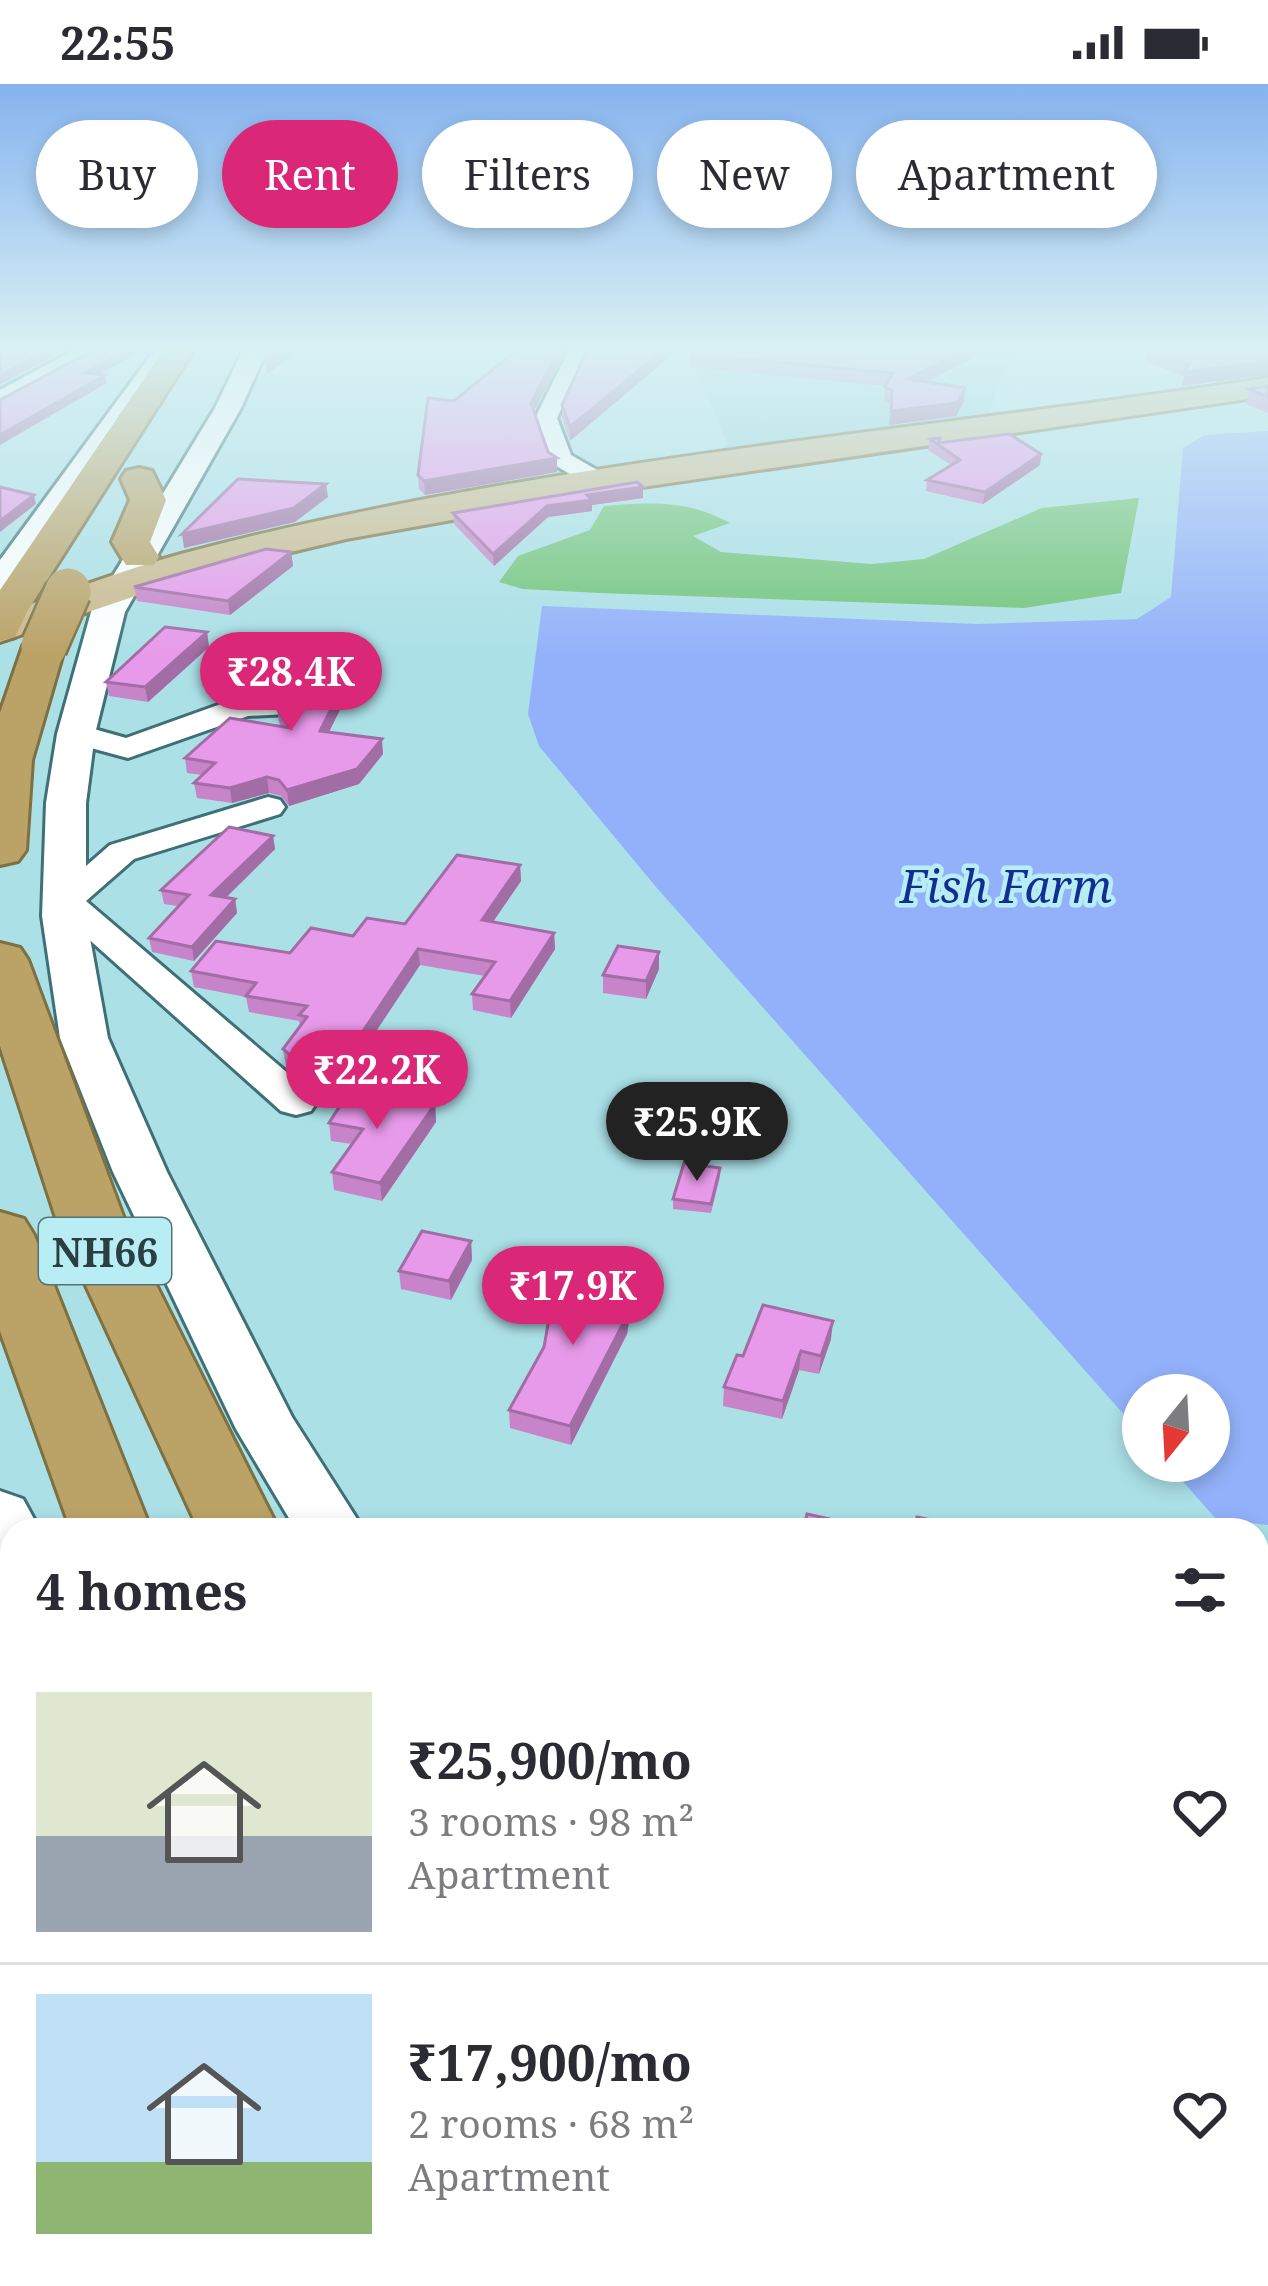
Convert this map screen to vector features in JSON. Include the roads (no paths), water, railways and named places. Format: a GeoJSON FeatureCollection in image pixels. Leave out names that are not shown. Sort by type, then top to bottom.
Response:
{"type":"FeatureCollection","features":[{"type":"Feature","properties":{"kind":"highway"},"geometry":{"type":"LineString","coordinates":[[3,604],[48,531],[68,516],[111,451]]}},
{"type":"Feature","properties":{"kind":"highway"},"geometry":{"type":"LineString","coordinates":[[0,850],[8,760],[44,646],[101,572],[131,542],[148,500],[139,479],[157,451]]}},
{"type":"Feature","properties":{"kind":"highway","name":"NH66"},"geometry":{"type":"LineString","coordinates":[[0,960],[93,1227],[233,1518]]}},
{"type":"Feature","properties":{"kind":"highway","name":"NH66"},"geometry":{"type":"LineString","coordinates":[[0,1235],[106,1518]]}},
{"type":"Feature","properties":{"kind":"main road"},"geometry":{"type":"LineString","coordinates":[[3,604],[101,572],[210,559],[334,530],[602,483],[842,451]]}},
{"type":"Feature","properties":{"kind":"street"},"geometry":{"type":"LineString","coordinates":[[3,604],[102,451]]}},
{"type":"Feature","properties":{"kind":"street"},"geometry":{"type":"LineString","coordinates":[[195,451],[101,572],[108,612],[76,734],[66,803],[64,901],[84,1038],[140,1172],[267,1430],[323,1518]]}},
{"type":"Feature","properties":{"kind":"street"},"geometry":{"type":"LineString","coordinates":[[558,451],[561,459],[602,483]]}},
{"type":"Feature","properties":{"kind":"street"},"geometry":{"type":"LineString","coordinates":[[76,734],[128,748],[243,707],[279,699],[296,700],[297,706]]}},
{"type":"Feature","properties":{"kind":"street"},"geometry":{"type":"LineString","coordinates":[[64,901],[122,852],[268,807]]}},
{"type":"Feature","properties":{"kind":"street"},"geometry":{"type":"LineString","coordinates":[[64,901],[296,1102]]}},
{"type":"Feature","properties":{"kind":"water","name":"Fish Farm"},"geometry":{"type":"Polygon","coordinates":[[[1183,451],[1268,451],[1268,1518],[1215,1518],[1183,1482],[1230,1482],[1230,1374],[1122,1374],[1122,1412],[656,887],[539,746],[528,714],[542,606],[977,624],[1137,619],[1171,597],[1183,451]]]}}]}
